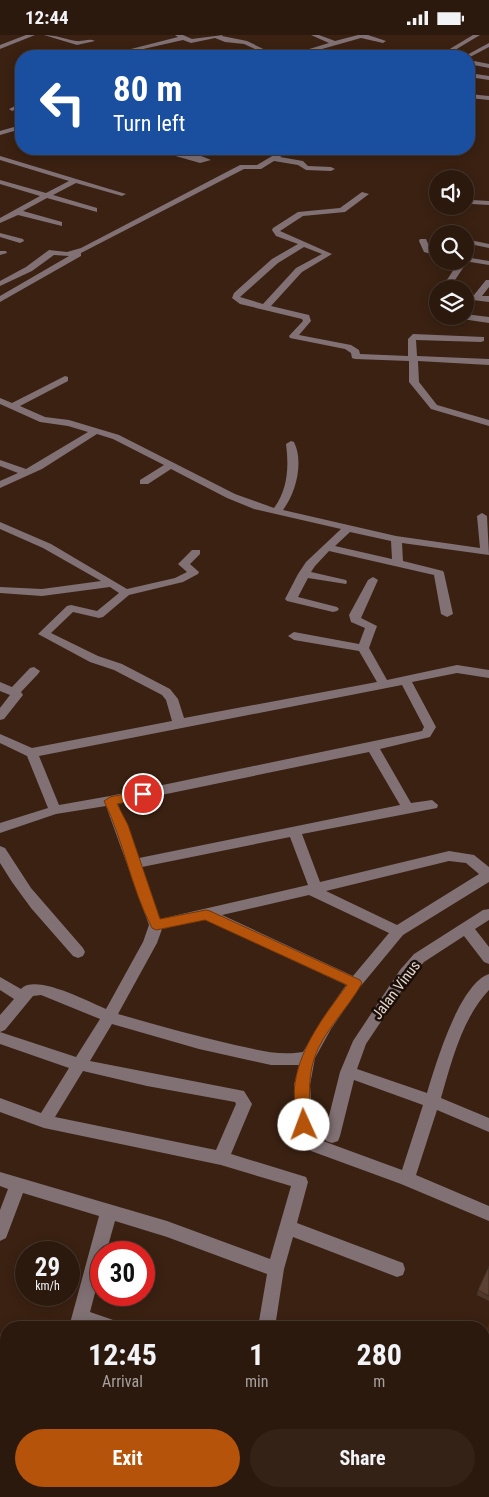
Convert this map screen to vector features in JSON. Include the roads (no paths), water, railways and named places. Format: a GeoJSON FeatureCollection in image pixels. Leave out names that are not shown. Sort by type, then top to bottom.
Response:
{"type":"FeatureCollection","features":[{"type":"Feature","properties":{"kind":"street"},"geometry":{"type":"LineString","coordinates":[[0,43],[20,35]]}},
{"type":"Feature","properties":{"kind":"street"},"geometry":{"type":"LineString","coordinates":[[0,47],[32,35]]}},
{"type":"Feature","properties":{"kind":"street"},"geometry":{"type":"LineString","coordinates":[[47,35],[77,43],[92,41]]}},
{"type":"Feature","properties":{"kind":"street"},"geometry":{"type":"LineString","coordinates":[[130,50],[180,36],[194,41],[218,35],[225,40],[245,42],[262,50]]}},
{"type":"Feature","properties":{"kind":"street"},"geometry":{"type":"LineString","coordinates":[[314,35],[337,44]]}},
{"type":"Feature","properties":{"kind":"street"},"geometry":{"type":"LineString","coordinates":[[313,50],[363,35],[383,41]]}},
{"type":"Feature","properties":{"kind":"street"},"geometry":{"type":"LineString","coordinates":[[451,50],[477,35]]}},
{"type":"Feature","properties":{"kind":"street"},"geometry":{"type":"LineString","coordinates":[[475,52],[489,45]]}},
{"type":"Feature","properties":{"kind":"street"},"geometry":{"type":"LineString","coordinates":[[475,72],[486,66]]}},
{"type":"Feature","properties":{"kind":"street"},"geometry":{"type":"LineString","coordinates":[[475,76],[489,78]]}},
{"type":"Feature","properties":{"kind":"street"},"geometry":{"type":"LineString","coordinates":[[475,97],[489,98]]}},
{"type":"Feature","properties":{"kind":"street"},"geometry":{"type":"LineString","coordinates":[[0,133],[15,129]]}},
{"type":"Feature","properties":{"kind":"street"},"geometry":{"type":"LineString","coordinates":[[178,155],[200,161],[207,160],[194,155]]}},
{"type":"Feature","properties":{"kind":"street"},"geometry":{"type":"LineString","coordinates":[[0,299],[84,250],[243,167],[258,167],[277,155]]}},
{"type":"Feature","properties":{"kind":"street"},"geometry":{"type":"LineString","coordinates":[[0,158],[122,195]]}},
{"type":"Feature","properties":{"kind":"street"},"geometry":{"type":"LineString","coordinates":[[271,158],[302,164],[306,168],[331,169]]}},
{"type":"Feature","properties":{"kind":"street"},"geometry":{"type":"LineString","coordinates":[[0,221],[76,180]]}},
{"type":"Feature","properties":{"kind":"street"},"geometry":{"type":"LineString","coordinates":[[0,182],[45,197],[94,209]]}},
{"type":"Feature","properties":{"kind":"street"},"geometry":{"type":"LineString","coordinates":[[264,307],[285,286],[298,280],[313,263],[328,253],[279,234],[276,230],[301,214],[342,210],[365,195]]}},
{"type":"Feature","properties":{"kind":"street"},"geometry":{"type":"LineString","coordinates":[[475,202],[489,203]]}},
{"type":"Feature","properties":{"kind":"street"},"geometry":{"type":"LineString","coordinates":[[17,212],[59,224]]}},
{"type":"Feature","properties":{"kind":"street"},"geometry":{"type":"LineString","coordinates":[[0,235],[20,241]]}},
{"type":"Feature","properties":{"kind":"street"},"geometry":{"type":"LineString","coordinates":[[423,241],[429,251]]}},
{"type":"Feature","properties":{"kind":"street"},"geometry":{"type":"LineString","coordinates":[[474,243],[489,246]]}},
{"type":"Feature","properties":{"kind":"street"},"geometry":{"type":"LineString","coordinates":[[304,244],[275,261],[236,295],[239,301],[306,317],[307,321],[294,336],[348,347],[356,352],[354,356],[489,362]]}},
{"type":"Feature","properties":{"kind":"street"},"geometry":{"type":"LineString","coordinates":[[0,284],[29,269],[52,252],[67,254],[84,250]]}},
{"type":"Feature","properties":{"kind":"street"},"geometry":{"type":"LineString","coordinates":[[474,262],[489,263]]}},
{"type":"Feature","properties":{"kind":"street"},"geometry":{"type":"LineString","coordinates":[[476,297],[489,282]]}},
{"type":"Feature","properties":{"kind":"street"},"geometry":{"type":"LineString","coordinates":[[476,297],[489,299]]}},
{"type":"Feature","properties":{"kind":"street"},"geometry":{"type":"LineString","coordinates":[[474,318],[489,320]]}},
{"type":"Feature","properties":{"kind":"street"},"geometry":{"type":"LineString","coordinates":[[481,339],[413,337],[414,382],[434,407],[489,423]]}},
{"type":"Feature","properties":{"kind":"street"},"geometry":{"type":"LineString","coordinates":[[11,407],[65,379]]}},
{"type":"Feature","properties":{"kind":"street"},"geometry":{"type":"LineString","coordinates":[[0,401],[42,420],[69,423],[116,437],[231,497],[276,512],[396,539],[488,552],[482,516]]}},
{"type":"Feature","properties":{"kind":"street"},"geometry":{"type":"LineString","coordinates":[[0,485],[39,467],[94,432]]}},
{"type":"Feature","properties":{"kind":"street"},"geometry":{"type":"LineString","coordinates":[[276,512],[286,495],[293,465],[290,444]]}},
{"type":"Feature","properties":{"kind":"street"},"geometry":{"type":"LineString","coordinates":[[0,463],[25,472]]}},
{"type":"Feature","properties":{"kind":"street"},"geometry":{"type":"LineString","coordinates":[[144,482],[170,466]]}},
{"type":"Feature","properties":{"kind":"street"},"geometry":{"type":"LineString","coordinates":[[333,609],[291,599],[303,574],[313,561],[349,527]]}},
{"type":"Feature","properties":{"kind":"street"},"geometry":{"type":"LineString","coordinates":[[2,528],[47,546],[112,583],[125,593]]}},
{"type":"Feature","properties":{"kind":"street"},"geometry":{"type":"LineString","coordinates":[[396,539],[398,563]]}},
{"type":"Feature","properties":{"kind":"street"},"geometry":{"type":"LineString","coordinates":[[328,548],[438,573],[447,614]]}},
{"type":"Feature","properties":{"kind":"street"},"geometry":{"type":"LineString","coordinates":[[180,723],[172,699],[166,692],[118,667],[94,659],[44,634],[71,608],[100,615],[125,593],[179,581],[193,573],[183,564],[196,552]]}},
{"type":"Feature","properties":{"kind":"street"},"geometry":{"type":"LineString","coordinates":[[303,574],[342,583]]}},
{"type":"Feature","properties":{"kind":"street"},"geometry":{"type":"LineString","coordinates":[[362,648],[371,627],[355,620],[355,615],[373,580]]}},
{"type":"Feature","properties":{"kind":"street"},"geometry":{"type":"LineString","coordinates":[[0,590],[21,594],[42,594],[112,583]]}},
{"type":"Feature","properties":{"kind":"street"},"geometry":{"type":"LineString","coordinates":[[294,636],[362,648],[384,684]]}},
{"type":"Feature","properties":{"kind":"street"},"geometry":{"type":"LineString","coordinates":[[34,754],[41,749],[457,669],[489,674]]}},
{"type":"Feature","properties":{"kind":"street"},"geometry":{"type":"LineString","coordinates":[[14,691],[34,671]]}},
{"type":"Feature","properties":{"kind":"street"},"geometry":{"type":"LineString","coordinates":[[0,828],[55,810],[110,801],[372,747],[426,734],[430,727],[405,680]]}},
{"type":"Feature","properties":{"kind":"street"},"geometry":{"type":"LineString","coordinates":[[0,685],[14,691],[17,695],[0,716]]}},
{"type":"Feature","properties":{"kind":"street"},"geometry":{"type":"LineString","coordinates":[[0,738],[34,754]]}},
{"type":"Feature","properties":{"kind":"street"},"geometry":{"type":"LineString","coordinates":[[372,747],[408,808]]}},
{"type":"Feature","properties":{"kind":"street"},"geometry":{"type":"LineString","coordinates":[[34,754],[33,756],[55,810]]}},
{"type":"Feature","properties":{"kind":"street"},"geometry":{"type":"LineString","coordinates":[[44,1121],[109,1017],[150,943],[156,925],[122,825],[110,801]]}},
{"type":"Feature","properties":{"kind":"street"},"geometry":{"type":"LineString","coordinates":[[134,864],[408,808],[432,805]]}},
{"type":"Feature","properties":{"kind":"street"},"geometry":{"type":"LineString","coordinates":[[294,832],[313,889],[398,931]]}},
{"type":"Feature","properties":{"kind":"street"},"geometry":{"type":"LineString","coordinates":[[0,851],[16,880],[36,907],[78,952]]}},
{"type":"Feature","properties":{"kind":"street"},"geometry":{"type":"LineString","coordinates":[[156,925],[206,915],[449,856],[469,858],[489,875],[398,931],[355,983],[326,1025],[308,1057],[302,1085],[306,1134],[317,1146],[406,1179],[489,1213]]}},
{"type":"Feature","properties":{"kind":"street","name":"Jalan Vinus"},"geometry":{"type":"LineString","coordinates":[[332,1137],[348,1072],[360,1041],[405,975],[419,959],[488,914]]}},
{"type":"Feature","properties":{"kind":"street"},"geometry":{"type":"LineString","coordinates":[[206,915],[355,983]]}},
{"type":"Feature","properties":{"kind":"street"},"geometry":{"type":"LineString","coordinates":[[467,929],[489,958]]}},
{"type":"Feature","properties":{"kind":"street"},"geometry":{"type":"LineString","coordinates":[[406,1179],[452,1038],[473,997],[489,981]]}},
{"type":"Feature","properties":{"kind":"street"},"geometry":{"type":"LineString","coordinates":[[0,983],[23,997]]}},
{"type":"Feature","properties":{"kind":"street"},"geometry":{"type":"LineString","coordinates":[[0,1026],[23,997],[33,989],[42,989],[109,1017],[199,1043],[271,1059],[291,1060],[308,1057]]}},
{"type":"Feature","properties":{"kind":"street"},"geometry":{"type":"LineString","coordinates":[[0,1038],[35,1052],[78,1065],[239,1096],[244,1100],[244,1104],[221,1158]]}},
{"type":"Feature","properties":{"kind":"street"},"geometry":{"type":"LineString","coordinates":[[348,1072],[432,1101],[489,1125]]}},
{"type":"Feature","properties":{"kind":"street"},"geometry":{"type":"LineString","coordinates":[[0,1105],[44,1121],[221,1158],[300,1182],[286,1227],[276,1269],[267,1321]]}},
{"type":"Feature","properties":{"kind":"street"},"geometry":{"type":"LineString","coordinates":[[0,1179],[167,1229],[276,1269]]}},
{"type":"Feature","properties":{"kind":"street"},"geometry":{"type":"LineString","coordinates":[[0,1233],[18,1183]]}},
{"type":"Feature","properties":{"kind":"street"},"geometry":{"type":"LineString","coordinates":[[79,1321],[109,1211]]}},
{"type":"Feature","properties":{"kind":"street"},"geometry":{"type":"LineString","coordinates":[[286,1227],[397,1269]]}}]}
